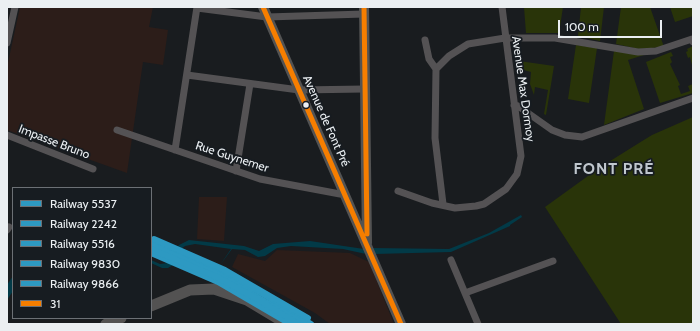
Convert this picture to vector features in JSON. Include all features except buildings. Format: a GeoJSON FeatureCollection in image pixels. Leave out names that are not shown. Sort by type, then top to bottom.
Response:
{"type":"FeatureCollection","features":[{"type":"Feature","properties":{"kind":"main road"},"geometry":{"type":"LineString","coordinates":[[364,11],[367,245]]}},
{"type":"Feature","properties":{"kind":"main road","name":"Avenue de Font Pré"},"geometry":{"type":"LineString","coordinates":[[265,12],[401,324]]}},
{"type":"Feature","properties":{"kind":"main road"},"geometry":{"type":"LineString","coordinates":[[152,306],[190,290],[214,289],[246,300],[287,324]]}},
{"type":"Feature","properties":{"kind":"main road"},"geometry":{"type":"LineString","coordinates":[[106,324],[118,319]]}},
{"type":"Feature","properties":{"kind":"street"},"geometry":{"type":"LineString","coordinates":[[7,43],[15,7]]}},
{"type":"Feature","properties":{"kind":"street","name":"Avenue Max Dormoy"},"geometry":{"type":"LineString","coordinates":[[443,204],[455,208],[484,204],[506,189],[517,174],[521,156],[502,7]]}},
{"type":"Feature","properties":{"kind":"street"},"geometry":{"type":"LineString","coordinates":[[176,150],[197,8],[265,12],[364,11]]}},
{"type":"Feature","properties":{"kind":"street"},"geometry":{"type":"LineString","coordinates":[[436,69],[449,56],[468,44],[505,38],[554,38],[638,52],[656,51],[692,40],[693,42]]}},
{"type":"Feature","properties":{"kind":"street"},"geometry":{"type":"LineString","coordinates":[[398,191],[432,203],[443,204],[435,138],[436,69],[429,58],[425,40]]}},
{"type":"Feature","properties":{"kind":"street"},"geometry":{"type":"LineString","coordinates":[[187,75],[299,90],[364,89]]}},
{"type":"Feature","properties":{"kind":"street"},"geometry":{"type":"LineString","coordinates":[[236,171],[250,84]]}},
{"type":"Feature","properties":{"kind":"street"},"geometry":{"type":"LineString","coordinates":[[514,105],[518,106],[552,130],[565,135],[582,137],[693,98]]}},
{"type":"Feature","properties":{"kind":"street","name":"Rue Guynemer"},"geometry":{"type":"LineString","coordinates":[[117,130],[260,178],[340,194],[344,193]]}},
{"type":"Feature","properties":{"kind":"street","name":"Impasse Bruno"},"geometry":{"type":"LineString","coordinates":[[7,135],[93,169]]}},
{"type":"Feature","properties":{"kind":"street"},"geometry":{"type":"LineString","coordinates":[[356,222],[364,225],[367,222]]}},
{"type":"Feature","properties":{"kind":"street"},"geometry":{"type":"LineString","coordinates":[[452,260],[478,324]]}},
{"type":"Feature","properties":{"kind":"street"},"geometry":{"type":"LineString","coordinates":[[465,293],[553,260]]}},
{"type":"Feature","properties":{"kind":"shaded area"},"geometry":{"type":"Polygon","coordinates":[[[20,7],[153,7],[149,27],[168,30],[163,65],[143,62],[127,173],[7,130],[7,67],[20,7]]]}},
{"type":"Feature","properties":{"kind":"shaded area"},"geometry":{"type":"Polygon","coordinates":[[[199,197],[227,197],[224,241],[197,239],[199,197]]]}},
{"type":"Feature","properties":{"kind":"shaded area"},"geometry":{"type":"Polygon","coordinates":[[[277,250],[350,253],[369,262],[394,324],[330,324],[315,313],[232,267],[238,254],[265,261],[277,250]]]}},
{"type":"Feature","properties":{"kind":"green space"},"geometry":{"type":"Polygon","coordinates":[[[524,7],[563,7],[559,33],[526,33],[524,7]]]}},
{"type":"Feature","properties":{"kind":"green space"},"geometry":{"type":"Polygon","coordinates":[[[581,7],[604,7],[600,41],[578,36],[581,7]]]}},
{"type":"Feature","properties":{"kind":"green space"},"geometry":{"type":"Polygon","coordinates":[[[621,7],[650,7],[664,47],[639,49],[616,44],[621,7]]]}},
{"type":"Feature","properties":{"kind":"green space"},"geometry":{"type":"Polygon","coordinates":[[[670,7],[693,7],[693,16],[675,22],[670,7]]]}},
{"type":"Feature","properties":{"kind":"green space"},"geometry":{"type":"Polygon","coordinates":[[[576,45],[597,48],[589,103],[568,99],[576,45]]]}},
{"type":"Feature","properties":{"kind":"green space"},"geometry":{"type":"Polygon","coordinates":[[[693,46],[693,69],[690,57],[688,58],[686,52],[688,51],[687,49],[693,46]]]}},
{"type":"Feature","properties":{"kind":"green space"},"geometry":{"type":"Polygon","coordinates":[[[614,51],[644,55],[628,60],[644,109],[604,125],[614,51]]]}},
{"type":"Feature","properties":{"kind":"green space"},"geometry":{"type":"Polygon","coordinates":[[[671,52],[673,56],[670,57],[672,62],[670,64],[680,85],[678,86],[681,94],[690,91],[688,86],[693,84],[693,93],[660,103],[646,62],[671,52]]]}},
{"type":"Feature","properties":{"kind":"green space"},"geometry":{"type":"Polygon","coordinates":[[[519,61],[554,66],[546,115],[544,114],[548,90],[535,87],[534,95],[530,84],[531,72],[524,70],[519,61]]]}},
{"type":"Feature","properties":{"kind":"green space"},"geometry":{"type":"Polygon","coordinates":[[[693,117],[693,324],[621,324],[545,207],[599,168],[652,135],[693,117]]]}},
{"type":"Feature","properties":{"kind":"water"},"geometry":{"type":"Polygon","coordinates":[[[521,215],[522,217],[510,226],[451,252],[375,254],[372,248],[449,249],[489,233],[521,215]]]}},
{"type":"Feature","properties":{"kind":"water"},"geometry":{"type":"Polygon","coordinates":[[[189,240],[244,246],[259,251],[273,244],[310,241],[364,249],[366,254],[343,249],[291,246],[277,248],[265,256],[258,257],[245,250],[232,249],[220,265],[231,249],[195,244],[185,246],[180,250],[176,249],[179,245],[189,240]]]}},
{"type":"Feature","properties":{"kind":"water"},"geometry":{"type":"Polygon","coordinates":[[[173,257],[177,259],[173,265],[168,268],[162,268],[152,263],[152,260],[160,264],[168,263],[173,257]]]}},
{"type":"Feature","properties":{"kind":"water"},"geometry":{"type":"Polygon","coordinates":[[[12,278],[12,292],[7,300],[7,285],[12,278]]]}},
{"type":"Feature","properties":{"kind":"waterway"},"geometry":{"type":"LineString","coordinates":[[174,259],[180,247]]}},
{"type":"Feature","properties":{"kind":"rail line","name":"9866"},"geometry":{"type":"LineString","coordinates":[[154,239],[225,270],[308,318]]}},
{"type":"Feature","properties":{"kind":"rail line","name":"5537"},"geometry":{"type":"LineString","coordinates":[[152,241],[222,272],[263,294],[311,324]]}},
{"type":"Feature","properties":{"kind":"rail line","name":"2242"},"geometry":{"type":"LineString","coordinates":[[152,245],[221,276],[304,324]]}},
{"type":"Feature","properties":{"kind":"rail line","name":"9830"},"geometry":{"type":"LineString","coordinates":[[152,249],[219,278],[298,324]]}},
{"type":"Feature","properties":{"kind":"rail line","name":"5516"},"geometry":{"type":"LineString","coordinates":[[152,253],[218,282],[290,324]]}},
{"type":"Feature","properties":{"kind":"transit line","name":"31"},"geometry":{"type":"LineString","coordinates":[[263,7],[401,324]]}},
{"type":"Feature","properties":{"kind":"transit line","name":"31"},"geometry":{"type":"LineString","coordinates":[[364,7],[367,234]]}},
{"type":"Feature","properties":{"kind":"district","name":"FONT PRÉ"},"geometry":{"type":"Point","coordinates":[614,169]}}]}
